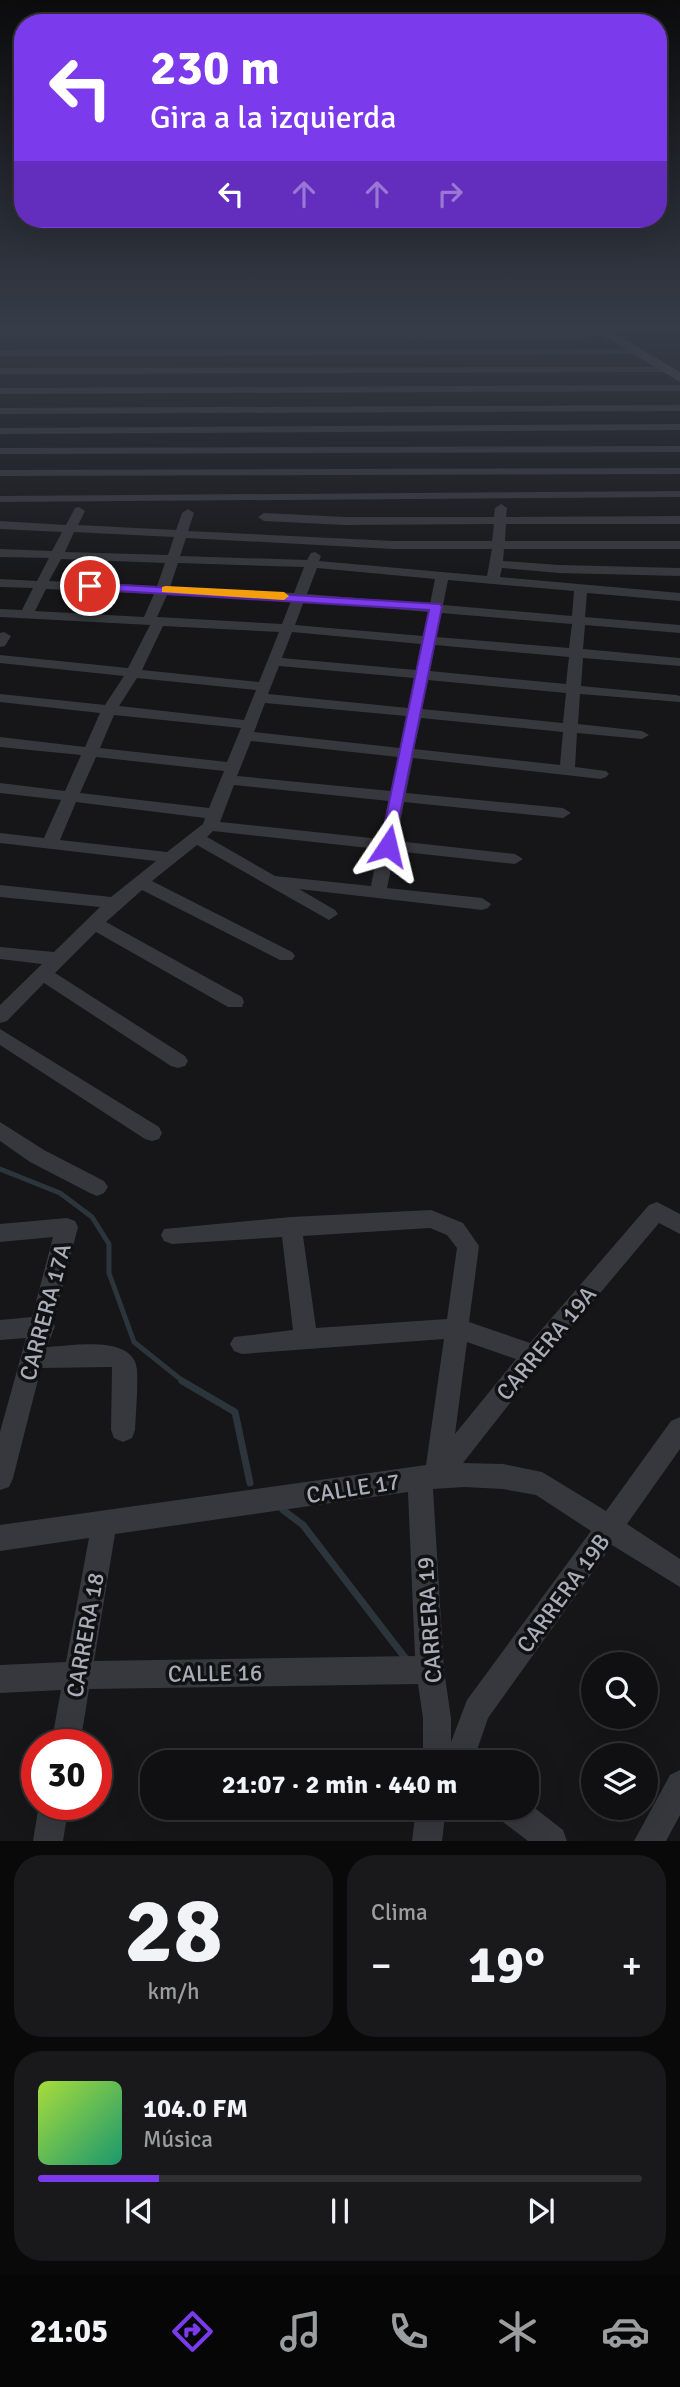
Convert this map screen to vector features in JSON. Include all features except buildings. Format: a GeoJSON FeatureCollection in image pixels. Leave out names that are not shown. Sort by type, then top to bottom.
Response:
{"type":"FeatureCollection","features":[{"type":"Feature","properties":{"kind":"street"},"geometry":{"type":"LineString","coordinates":[[0,443],[3,431],[15,414]]}},
{"type":"Feature","properties":{"kind":"street"},"geometry":{"type":"LineString","coordinates":[[99,499],[130,414]]}},
{"type":"Feature","properties":{"kind":"street"},"geometry":{"type":"LineString","coordinates":[[246,497],[246,473],[260,414]]}},
{"type":"Feature","properties":{"kind":"street"},"geometry":{"type":"LineString","coordinates":[[377,496],[381,414]]}},
{"type":"Feature","properties":{"kind":"street"},"geometry":{"type":"LineString","coordinates":[[492,580],[497,564],[502,520],[500,471],[493,414]]}},
{"type":"Feature","properties":{"kind":"street"},"geometry":{"type":"LineString","coordinates":[[600,414],[627,471],[657,572]]}},
{"type":"Feature","properties":{"kind":"street"},"geometry":{"type":"LineString","coordinates":[[3,431],[680,427]]}},
{"type":"Feature","properties":{"kind":"street"},"geometry":{"type":"LineString","coordinates":[[0,451],[680,449]]}},
{"type":"Feature","properties":{"kind":"street"},"geometry":{"type":"LineString","coordinates":[[0,473],[680,471]]}},
{"type":"Feature","properties":{"kind":"street"},"geometry":{"type":"LineString","coordinates":[[0,499],[680,494]]}},
{"type":"Feature","properties":{"kind":"street"},"geometry":{"type":"LineString","coordinates":[[26,615],[79,511]]}},
{"type":"Feature","properties":{"kind":"street"},"geometry":{"type":"LineString","coordinates":[[50,844],[109,710],[134,673],[154,621],[188,513]]}},
{"type":"Feature","properties":{"kind":"street"},"geometry":{"type":"LineString","coordinates":[[264,517],[345,521],[680,520]]}},
{"type":"Feature","properties":{"kind":"street"},"geometry":{"type":"LineString","coordinates":[[341,541],[345,521]]}},
{"type":"Feature","properties":{"kind":"street"},"geometry":{"type":"LineString","coordinates":[[0,526],[497,546],[680,545]]}},
{"type":"Feature","properties":{"kind":"street"},"geometry":{"type":"LineString","coordinates":[[0,1015],[115,903],[208,826],[232,774],[321,540]]}},
{"type":"Feature","properties":{"kind":"street"},"geometry":{"type":"LineString","coordinates":[[0,553],[312,564],[680,597]]}},
{"type":"Feature","properties":{"kind":"street"},"geometry":{"type":"LineString","coordinates":[[497,564],[559,569],[680,572]]}},
{"type":"Feature","properties":{"kind":"street"},"geometry":{"type":"LineString","coordinates":[[378,892],[442,576]]}},
{"type":"Feature","properties":{"kind":"street"},"geometry":{"type":"LineString","coordinates":[[0,583],[299,597],[680,629]]}},
{"type":"Feature","properties":{"kind":"street"},"geometry":{"type":"LineString","coordinates":[[567,770],[581,588]]}},
{"type":"Feature","properties":{"kind":"street"},"geometry":{"type":"LineString","coordinates":[[0,613],[287,628],[680,663]]}},
{"type":"Feature","properties":{"kind":"street"},"geometry":{"type":"LineString","coordinates":[[0,659],[134,673],[415,714],[642,734]]}},
{"type":"Feature","properties":{"kind":"street"},"geometry":{"type":"LineString","coordinates":[[275,661],[676,699]]}},
{"type":"Feature","properties":{"kind":"street"},"geometry":{"type":"LineString","coordinates":[[0,698],[109,710],[407,753],[601,774]]}},
{"type":"Feature","properties":{"kind":"street"},"geometry":{"type":"LineString","coordinates":[[0,742],[396,796],[563,813]]}},
{"type":"Feature","properties":{"kind":"street"},"geometry":{"type":"LineString","coordinates":[[0,788],[70,795],[208,826],[515,859]]}},
{"type":"Feature","properties":{"kind":"street"},"geometry":{"type":"LineString","coordinates":[[208,826],[275,881],[329,914]]}},
{"type":"Feature","properties":{"kind":"street"},"geometry":{"type":"LineString","coordinates":[[0,838],[171,858]]}},
{"type":"Feature","properties":{"kind":"street"},"geometry":{"type":"LineString","coordinates":[[141,881],[286,957]]}},
{"type":"Feature","properties":{"kind":"street"},"geometry":{"type":"LineString","coordinates":[[275,881],[482,904]]}},
{"type":"Feature","properties":{"kind":"street"},"geometry":{"type":"LineString","coordinates":[[0,891],[115,903]]}},
{"type":"Feature","properties":{"kind":"street"},"geometry":{"type":"LineString","coordinates":[[95,923],[235,1002]]}},
{"type":"Feature","properties":{"kind":"street"},"geometry":{"type":"LineString","coordinates":[[0,953],[59,959]]}},
{"type":"Feature","properties":{"kind":"street"},"geometry":{"type":"LineString","coordinates":[[43,974],[178,1061]]}},
{"type":"Feature","properties":{"kind":"street"},"geometry":{"type":"LineString","coordinates":[[0,1036],[152,1133]]}},
{"type":"Feature","properties":{"kind":"street"},"geometry":{"type":"LineString","coordinates":[[0,1130],[37,1156],[97,1187]]}},
{"type":"Feature","properties":{"kind":"street","name":"CARRERA 19A"},"geometry":{"type":"LineString","coordinates":[[429,1477],[657,1211],[680,1225]]}},
{"type":"Feature","properties":{"kind":"street","name":"CARRERA 19"},"geometry":{"type":"LineString","coordinates":[[291,1226],[431,1219],[455,1229],[468,1246],[457,1328],[429,1477],[430,1670],[445,1750]]}},
{"type":"Feature","properties":{"kind":"street"},"geometry":{"type":"LineString","coordinates":[[172,1235],[291,1226],[306,1339]]}},
{"type":"Feature","properties":{"kind":"street","name":"CARRERA 17A"},"geometry":{"type":"LineString","coordinates":[[0,1233],[67,1227],[34,1358],[7,1431],[0,1478]]}},
{"type":"Feature","properties":{"kind":"street"},"geometry":{"type":"LineString","coordinates":[[0,1329],[43,1326]]}},
{"type":"Feature","properties":{"kind":"street"},"geometry":{"type":"LineString","coordinates":[[242,1345],[457,1328],[534,1355]]}},
{"type":"Feature","properties":{"kind":"street"},"geometry":{"type":"LineString","coordinates":[[34,1358],[116,1356],[122,1360],[125,1367],[123,1430]]}},
{"type":"Feature","properties":{"kind":"street","name":"CARRERA 19B"},"geometry":{"type":"LineString","coordinates":[[453,1750],[477,1710],[680,1429]]}},
{"type":"Feature","properties":{"kind":"street","name":"CALLE 17"},"geometry":{"type":"LineString","coordinates":[[0,1538],[429,1477],[493,1474],[520,1477],[542,1484],[680,1574]]}},
{"type":"Feature","properties":{"kind":"street","name":"CARRERA 18"},"geometry":{"type":"LineString","coordinates":[[68,1729],[104,1525]]}},
{"type":"Feature","properties":{"kind":"street","name":"CALLE 16"},"geometry":{"type":"LineString","coordinates":[[0,1679],[77,1675],[430,1670]]}},
{"type":"Feature","properties":{"kind":"street"},"geometry":{"type":"LineString","coordinates":[[649,1841],[680,1785]]}},
{"type":"Feature","properties":{"kind":"street"},"geometry":{"type":"LineString","coordinates":[[48,1841],[51,1820]]}},
{"type":"Feature","properties":{"kind":"street"},"geometry":{"type":"LineString","coordinates":[[427,1841],[430,1820]]}},
{"type":"Feature","properties":{"kind":"street"},"geometry":{"type":"LineString","coordinates":[[525,1820],[552,1841]]}},
{"type":"Feature","properties":{"kind":"waterway"},"geometry":{"type":"LineString","coordinates":[[0,1169],[60,1193],[92,1217],[109,1244],[109,1273],[134,1342],[184,1382]]}},
{"type":"Feature","properties":{"kind":"waterway"},"geometry":{"type":"LineString","coordinates":[[182,1381],[235,1412],[250,1483]]}},
{"type":"Feature","properties":{"kind":"waterway"},"geometry":{"type":"LineString","coordinates":[[283,1510],[303,1525],[406,1659]]}},
{"type":"Feature","properties":{"kind":"slow traffic"},"geometry":{"type":"LineString","coordinates":[[166,589],[284,596]]}},
{"type":"Feature","properties":{"kind":"route"},"geometry":{"type":"LineString","coordinates":[[90,586],[436,607],[388,846]]}}]}
